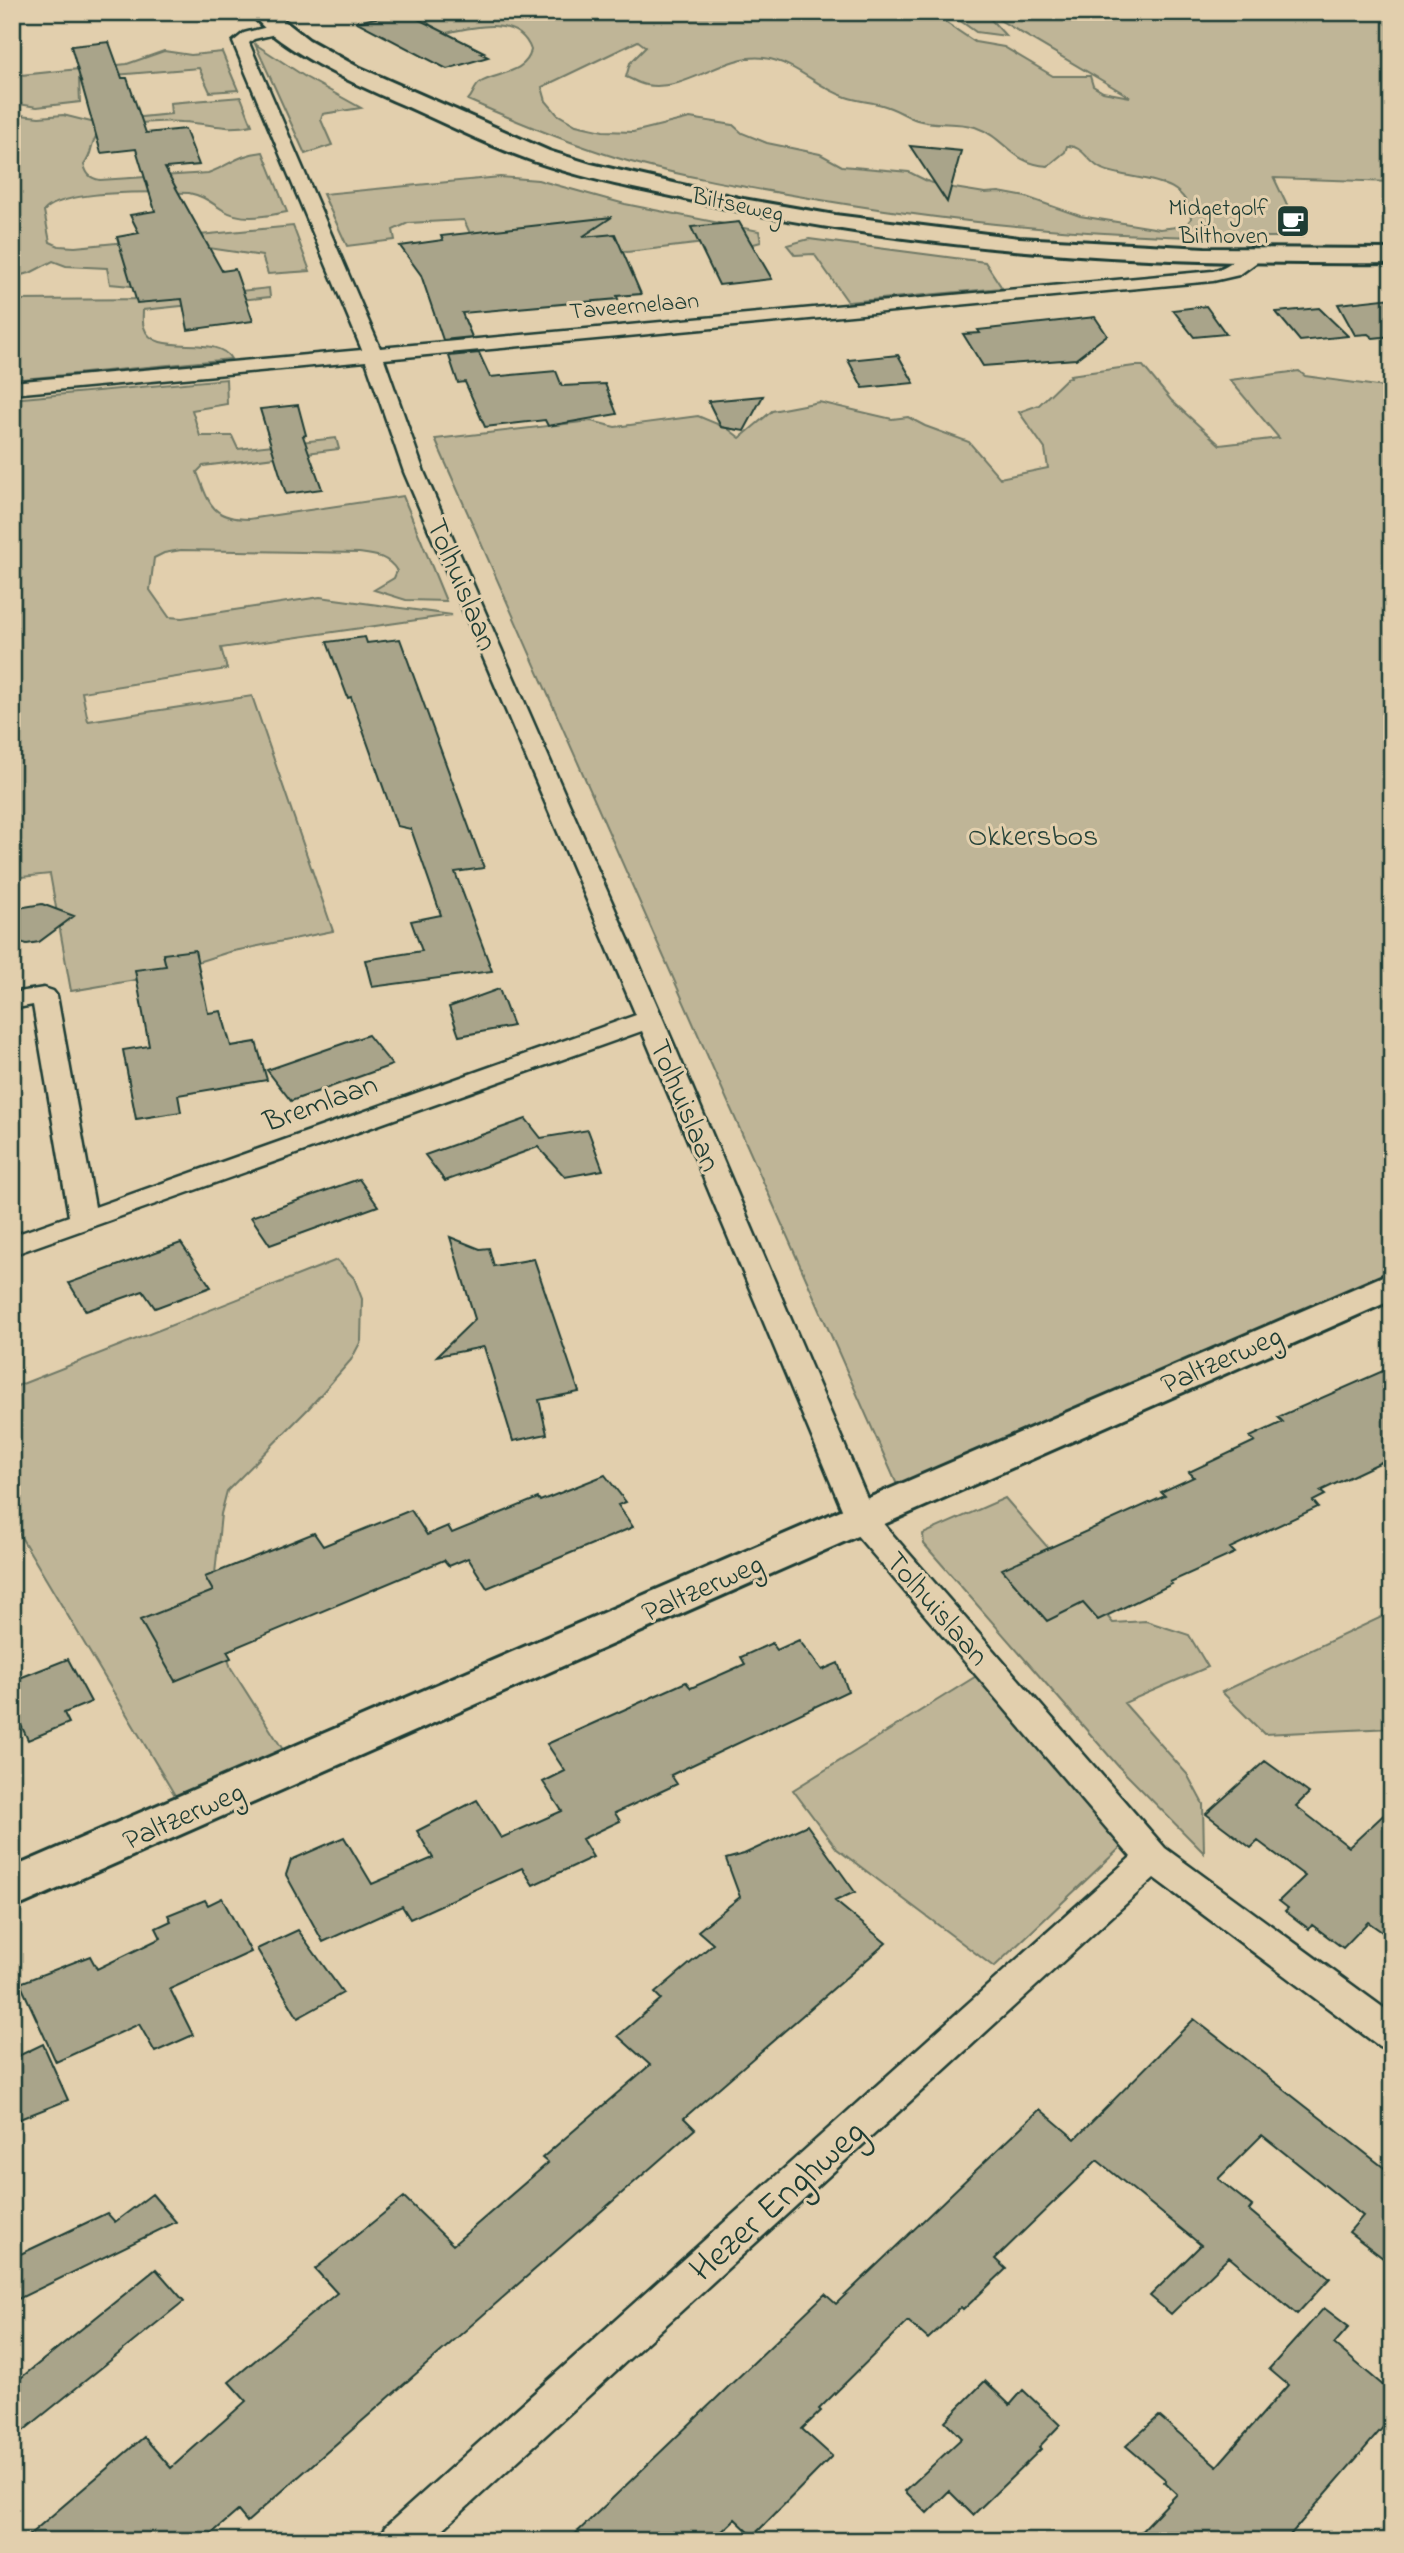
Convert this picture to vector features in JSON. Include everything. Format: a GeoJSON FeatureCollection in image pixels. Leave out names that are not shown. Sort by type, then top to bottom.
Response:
{"type":"FeatureCollection","features":[{"type":"Feature","properties":{"kind":"street","name":"Biltseweg"},"geometry":{"type":"LineString","coordinates":[[260,12],[279,29],[323,57],[397,95],[554,160],[708,199],[848,226],[975,243],[1255,257],[1392,256]]}},
{"type":"Feature","properties":{"kind":"street","name":"Tolhuislaan"},"geometry":{"type":"LineString","coordinates":[[279,29],[249,36],[241,42],[373,353],[414,472],[650,1019],[860,1518],[1153,1858],[1392,2035]]}},
{"type":"Feature","properties":{"kind":"street","name":"Taveernelaan"},"geometry":{"type":"LineString","coordinates":[[12,388],[1213,276],[1233,271],[1255,257]]}},
{"type":"Feature","properties":{"kind":"street"},"geometry":{"type":"LineString","coordinates":[[12,1001],[44,996],[84,1221]]}},
{"type":"Feature","properties":{"kind":"street","name":"Bremlaan"},"geometry":{"type":"LineString","coordinates":[[12,1246],[650,1019]]}},
{"type":"Feature","properties":{"kind":"street","name":"Paltzerweg"},"geometry":{"type":"LineString","coordinates":[[12,1889],[1392,1284]]}},
{"type":"Feature","properties":{"kind":"street","name":"Hezer Enghweg"},"geometry":{"type":"LineString","coordinates":[[399,2541],[1153,1858]]}},
{"type":"Feature","properties":{"kind":"green space"},"geometry":{"type":"Polygon","coordinates":[[[421,12],[930,12],[975,42],[1004,47],[1053,76],[1090,76],[1093,86],[1103,92],[1130,97],[986,12],[1392,12],[1392,182],[1274,178],[1302,237],[1182,237],[1070,231],[880,209],[669,172],[610,156],[548,134],[468,100],[481,82],[518,68],[524,63],[531,50],[524,38],[515,31],[490,26],[437,35],[421,12]],[[638,41],[542,87],[546,101],[557,114],[576,125],[603,131],[633,132],[690,118],[733,125],[742,133],[767,143],[820,154],[842,166],[909,172],[929,182],[954,188],[1026,197],[1080,216],[1160,229],[1185,226],[1191,219],[1188,204],[1169,186],[1102,169],[1073,146],[1067,146],[1065,152],[1048,166],[1035,164],[1016,155],[994,137],[975,127],[924,122],[887,106],[846,97],[776,60],[749,58],[719,66],[676,83],[661,86],[643,84],[626,77],[630,63],[646,47],[638,41]]]}},
{"type":"Feature","properties":{"kind":"green space"},"geometry":{"type":"Polygon","coordinates":[[[948,12],[984,12],[1006,36],[976,32],[948,12]]]}},
{"type":"Feature","properties":{"kind":"green space"},"geometry":{"type":"Polygon","coordinates":[[[255,44],[307,78],[361,108],[323,114],[321,120],[332,145],[305,154],[255,44]]]}},
{"type":"Feature","properties":{"kind":"green space"},"geometry":{"type":"Polygon","coordinates":[[[164,51],[191,55],[222,52],[238,90],[210,92],[199,68],[79,78],[80,102],[37,107],[12,103],[12,76],[127,64],[164,51]]]}},
{"type":"Feature","properties":{"kind":"green space"},"geometry":{"type":"Polygon","coordinates":[[[241,97],[252,125],[224,127],[164,121],[111,126],[94,139],[85,168],[89,176],[100,180],[208,173],[240,158],[263,152],[287,212],[254,217],[238,216],[189,193],[90,195],[54,204],[44,211],[50,242],[59,246],[75,247],[293,226],[310,271],[268,274],[262,256],[189,245],[131,286],[110,284],[107,268],[66,266],[53,261],[30,273],[12,277],[12,114],[39,117],[63,115],[91,122],[171,114],[170,103],[241,97]]]}},
{"type":"Feature","properties":{"kind":"green space"},"geometry":{"type":"Polygon","coordinates":[[[500,177],[538,180],[625,204],[759,231],[761,242],[750,245],[722,241],[627,252],[604,248],[483,262],[464,220],[408,223],[393,230],[395,240],[347,246],[323,194],[500,177]]]}},
{"type":"Feature","properties":{"kind":"green space"},"geometry":{"type":"Polygon","coordinates":[[[809,239],[985,262],[1002,288],[848,302],[814,254],[795,255],[787,245],[809,239]]]}},
{"type":"Feature","properties":{"kind":"green space"},"geometry":{"type":"Polygon","coordinates":[[[269,288],[270,297],[143,310],[143,325],[150,336],[159,342],[212,347],[223,351],[231,359],[12,380],[12,300],[163,299],[269,288]]]}},
{"type":"Feature","properties":{"kind":"green space","name":"Okkersbos"},"geometry":{"type":"Polygon","coordinates":[[[1143,366],[1171,400],[1220,445],[1279,438],[1230,380],[1299,371],[1305,376],[1392,388],[1392,1278],[898,1487],[435,439],[591,421],[615,427],[698,416],[727,428],[740,438],[772,411],[819,402],[892,419],[908,417],[969,442],[1000,478],[1048,468],[1045,449],[1019,412],[1039,405],[1071,377],[1070,375],[1143,366]]]}},
{"type":"Feature","properties":{"kind":"green space"},"geometry":{"type":"Polygon","coordinates":[[[226,379],[227,404],[192,410],[200,436],[232,436],[238,449],[336,438],[339,449],[203,466],[197,472],[213,507],[227,516],[249,519],[403,496],[446,601],[406,600],[374,590],[394,578],[397,571],[381,557],[359,553],[181,550],[154,558],[150,590],[169,617],[182,618],[320,597],[452,615],[221,648],[227,669],[82,692],[88,721],[252,696],[333,931],[229,952],[147,978],[71,991],[50,874],[12,878],[12,399],[226,379]]]}},
{"type":"Feature","properties":{"kind":"green space"},"geometry":{"type":"Polygon","coordinates":[[[337,1260],[354,1278],[362,1299],[361,1341],[351,1360],[309,1408],[227,1491],[221,1514],[215,1574],[215,1621],[231,1668],[287,1756],[179,1802],[12,1522],[12,1388],[337,1260]]]}},
{"type":"Feature","properties":{"kind":"green space"},"geometry":{"type":"Polygon","coordinates":[[[1005,1498],[1113,1623],[1146,1621],[1189,1635],[1208,1667],[1124,1703],[1187,1774],[1203,1804],[1204,1853],[1118,1766],[924,1544],[923,1534],[1005,1498]]]}},
{"type":"Feature","properties":{"kind":"green space"},"geometry":{"type":"Polygon","coordinates":[[[1392,1612],[1392,1728],[1264,1734],[1222,1692],[1392,1612]]]}},
{"type":"Feature","properties":{"kind":"green space"},"geometry":{"type":"Polygon","coordinates":[[[978,1675],[1123,1843],[994,1967],[837,1849],[793,1790],[978,1675]]]}},
{"type":"Feature","properties":{"kind":"building"},"geometry":{"type":"Polygon","coordinates":[[[404,12],[484,52],[480,53],[488,57],[447,69],[357,22],[404,12]]]}},
{"type":"Feature","properties":{"kind":"building"},"geometry":{"type":"Polygon","coordinates":[[[109,42],[122,78],[127,78],[146,133],[185,129],[199,165],[165,168],[222,271],[235,269],[253,321],[188,330],[182,299],[137,303],[117,237],[139,233],[130,215],[155,211],[136,149],[101,153],[71,46],[109,42]]]}},
{"type":"Feature","properties":{"kind":"building"},"geometry":{"type":"Polygon","coordinates":[[[910,146],[961,151],[947,202],[910,146]]]}},
{"type":"Feature","properties":{"kind":"building"},"geometry":{"type":"Polygon","coordinates":[[[612,217],[582,237],[615,234],[641,294],[617,296],[618,299],[462,313],[472,337],[443,340],[421,275],[400,246],[443,240],[441,236],[612,217]]]}},
{"type":"Feature","properties":{"kind":"building"},"geometry":{"type":"Polygon","coordinates":[[[739,222],[772,279],[719,285],[691,227],[739,222]]]}},
{"type":"Feature","properties":{"kind":"building"},"geometry":{"type":"Polygon","coordinates":[[[1392,298],[1392,336],[1373,338],[1368,334],[1355,335],[1338,304],[1392,298]]]}},
{"type":"Feature","properties":{"kind":"building"},"geometry":{"type":"Polygon","coordinates":[[[1206,306],[1226,334],[1194,337],[1173,310],[1206,306]]]}},
{"type":"Feature","properties":{"kind":"building"},"geometry":{"type":"Polygon","coordinates":[[[1319,308],[1348,336],[1300,341],[1276,312],[1319,308]]]}},
{"type":"Feature","properties":{"kind":"building"},"geometry":{"type":"Polygon","coordinates":[[[1095,317],[1107,335],[1076,359],[983,366],[963,334],[980,333],[978,330],[1095,317]]]}},
{"type":"Feature","properties":{"kind":"building"},"geometry":{"type":"Polygon","coordinates":[[[479,353],[490,377],[556,371],[562,386],[605,384],[617,414],[548,426],[545,420],[485,427],[465,382],[458,383],[449,356],[479,353]]]}},
{"type":"Feature","properties":{"kind":"building"},"geometry":{"type":"Polygon","coordinates":[[[898,355],[914,383],[863,388],[848,360],[898,355]]]}},
{"type":"Feature","properties":{"kind":"building"},"geometry":{"type":"Polygon","coordinates":[[[763,396],[744,431],[721,427],[708,401],[763,396]]]}},
{"type":"Feature","properties":{"kind":"building"},"geometry":{"type":"Polygon","coordinates":[[[298,405],[306,435],[303,436],[322,489],[286,494],[260,409],[298,405]]]}},
{"type":"Feature","properties":{"kind":"building"},"geometry":{"type":"Polygon","coordinates":[[[365,637],[367,643],[400,639],[484,868],[455,872],[492,971],[372,987],[365,960],[422,951],[411,921],[441,915],[411,829],[397,826],[351,697],[348,698],[327,642],[365,637]]]}},
{"type":"Feature","properties":{"kind":"building"},"geometry":{"type":"Polygon","coordinates":[[[42,904],[74,916],[39,942],[27,944],[12,940],[12,909],[42,904]]]}},
{"type":"Feature","properties":{"kind":"building"},"geometry":{"type":"Polygon","coordinates":[[[195,950],[208,1013],[221,1011],[231,1046],[256,1042],[267,1080],[178,1095],[181,1112],[136,1119],[123,1050],[149,1046],[135,970],[166,966],[163,954],[195,950]]]}},
{"type":"Feature","properties":{"kind":"building"},"geometry":{"type":"Polygon","coordinates":[[[499,989],[513,1026],[459,1036],[449,1007],[499,989]]]}},
{"type":"Feature","properties":{"kind":"building"},"geometry":{"type":"Polygon","coordinates":[[[368,1035],[392,1065],[291,1101],[267,1070],[368,1035]]]}},
{"type":"Feature","properties":{"kind":"building"},"geometry":{"type":"Polygon","coordinates":[[[526,1119],[541,1138],[588,1130],[603,1170],[565,1177],[538,1147],[445,1181],[425,1155],[526,1119]]]}},
{"type":"Feature","properties":{"kind":"building"},"geometry":{"type":"Polygon","coordinates":[[[359,1179],[378,1206],[270,1245],[251,1217],[359,1179]]]}},
{"type":"Feature","properties":{"kind":"building"},"geometry":{"type":"Polygon","coordinates":[[[450,1237],[480,1249],[489,1248],[494,1266],[534,1259],[579,1392],[539,1400],[547,1434],[513,1441],[484,1347],[437,1356],[475,1319],[450,1237]]]}},
{"type":"Feature","properties":{"kind":"building"},"geometry":{"type":"Polygon","coordinates":[[[181,1243],[211,1287],[155,1308],[143,1291],[86,1311],[69,1283],[181,1243]]]}},
{"type":"Feature","properties":{"kind":"building"},"geometry":{"type":"Polygon","coordinates":[[[1392,1367],[1392,1457],[1320,1491],[1325,1495],[1313,1501],[1318,1507],[1230,1548],[1235,1553],[1170,1582],[1172,1584],[1098,1620],[1083,1603],[1047,1621],[1002,1569],[1165,1496],[1161,1492],[1194,1477],[1189,1472],[1255,1441],[1250,1437],[1283,1422],[1278,1417],[1392,1367]]]}},
{"type":"Feature","properties":{"kind":"building"},"geometry":{"type":"Polygon","coordinates":[[[605,1475],[626,1502],[618,1505],[633,1527],[487,1588],[468,1558],[449,1566],[444,1560],[227,1651],[231,1658],[175,1681],[140,1620],[213,1591],[205,1577],[314,1533],[323,1546],[411,1510],[427,1535],[448,1526],[452,1533],[538,1498],[540,1501],[605,1475]]]}},
{"type":"Feature","properties":{"kind":"building"},"geometry":{"type":"Polygon","coordinates":[[[799,1640],[822,1670],[838,1663],[848,1691],[671,1775],[677,1784],[615,1813],[620,1821],[582,1839],[593,1857],[533,1885],[522,1868],[410,1919],[402,1906],[323,1942],[286,1875],[291,1860],[344,1837],[372,1884],[433,1858],[417,1831],[477,1800],[501,1838],[562,1811],[543,1782],[565,1771],[547,1744],[686,1682],[691,1688],[745,1664],[741,1657],[772,1643],[777,1650],[799,1640]]]}},
{"type":"Feature","properties":{"kind":"building"},"geometry":{"type":"Polygon","coordinates":[[[68,1659],[91,1702],[64,1713],[69,1723],[28,1740],[12,1706],[12,1681],[68,1659]]]}},
{"type":"Feature","properties":{"kind":"building"},"geometry":{"type":"Polygon","coordinates":[[[1265,1761],[1309,1793],[1296,1806],[1349,1847],[1392,1807],[1392,1939],[1368,1922],[1343,1948],[1312,1925],[1309,1929],[1285,1911],[1288,1908],[1279,1901],[1305,1876],[1258,1841],[1251,1848],[1206,1814],[1265,1761]]]}},
{"type":"Feature","properties":{"kind":"building"},"geometry":{"type":"Polygon","coordinates":[[[807,1825],[855,1892],[835,1901],[886,1943],[684,2118],[695,2129],[247,2522],[238,2511],[203,2541],[22,2541],[144,2437],[171,2468],[246,2401],[229,2382],[337,2293],[315,2269],[404,2197],[453,2245],[548,2163],[542,2158],[650,2065],[618,2036],[661,1999],[655,1993],[713,1944],[698,1931],[740,1897],[726,1859],[744,1854],[807,1825]]]}},
{"type":"Feature","properties":{"kind":"building"},"geometry":{"type":"Polygon","coordinates":[[[222,1898],[251,1952],[170,1989],[193,2035],[155,2052],[139,2024],[56,2062],[20,1983],[90,1956],[97,1969],[161,1938],[156,1928],[171,1921],[168,1915],[205,1900],[208,1905],[222,1898]]]}},
{"type":"Feature","properties":{"kind":"building"},"geometry":{"type":"Polygon","coordinates":[[[298,1930],[343,1993],[298,2018],[257,1949],[298,1930]]]}},
{"type":"Feature","properties":{"kind":"building"},"geometry":{"type":"Polygon","coordinates":[[[1194,2019],[1392,2174],[1392,2265],[1349,2232],[1363,2216],[1262,2135],[1218,2179],[1252,2206],[1249,2210],[1330,2278],[1297,2314],[1229,2257],[1171,2314],[1150,2296],[1201,2245],[1097,2160],[995,2259],[1006,2269],[963,2310],[961,2308],[928,2339],[908,2321],[819,2409],[821,2411],[802,2429],[832,2456],[753,2536],[735,2519],[712,2541],[568,2541],[825,2294],[836,2304],[1040,2109],[1075,2139],[1194,2019]]]}},
{"type":"Feature","properties":{"kind":"building"},"geometry":{"type":"Polygon","coordinates":[[[43,2044],[68,2100],[12,2122],[12,2059],[43,2044]]]}},
{"type":"Feature","properties":{"kind":"building"},"geometry":{"type":"Polygon","coordinates":[[[152,2194],[176,2222],[12,2302],[12,2258],[107,2213],[115,2222],[152,2194]]]}},
{"type":"Feature","properties":{"kind":"building"},"geometry":{"type":"Polygon","coordinates":[[[156,2269],[184,2301],[12,2440],[12,2385],[156,2269]]]}},
{"type":"Feature","properties":{"kind":"building"},"geometry":{"type":"Polygon","coordinates":[[[1324,2308],[1349,2327],[1334,2344],[1392,2393],[1392,2417],[1285,2541],[1132,2541],[1177,2494],[1164,2482],[1166,2480],[1126,2446],[1159,2416],[1217,2466],[1288,2385],[1269,2369],[1324,2308]]]}},
{"type":"Feature","properties":{"kind":"building"},"geometry":{"type":"Polygon","coordinates":[[[985,2381],[1010,2405],[1023,2390],[1060,2425],[1039,2447],[1041,2449],[973,2515],[949,2491],[927,2513],[905,2491],[962,2438],[945,2421],[985,2381]]]}},
{"type":"Feature","properties":{"kind":"place","name":"Midgetgolf Bilthoven"},"geometry":{"type":"Point","coordinates":[1293,221]}}]}
